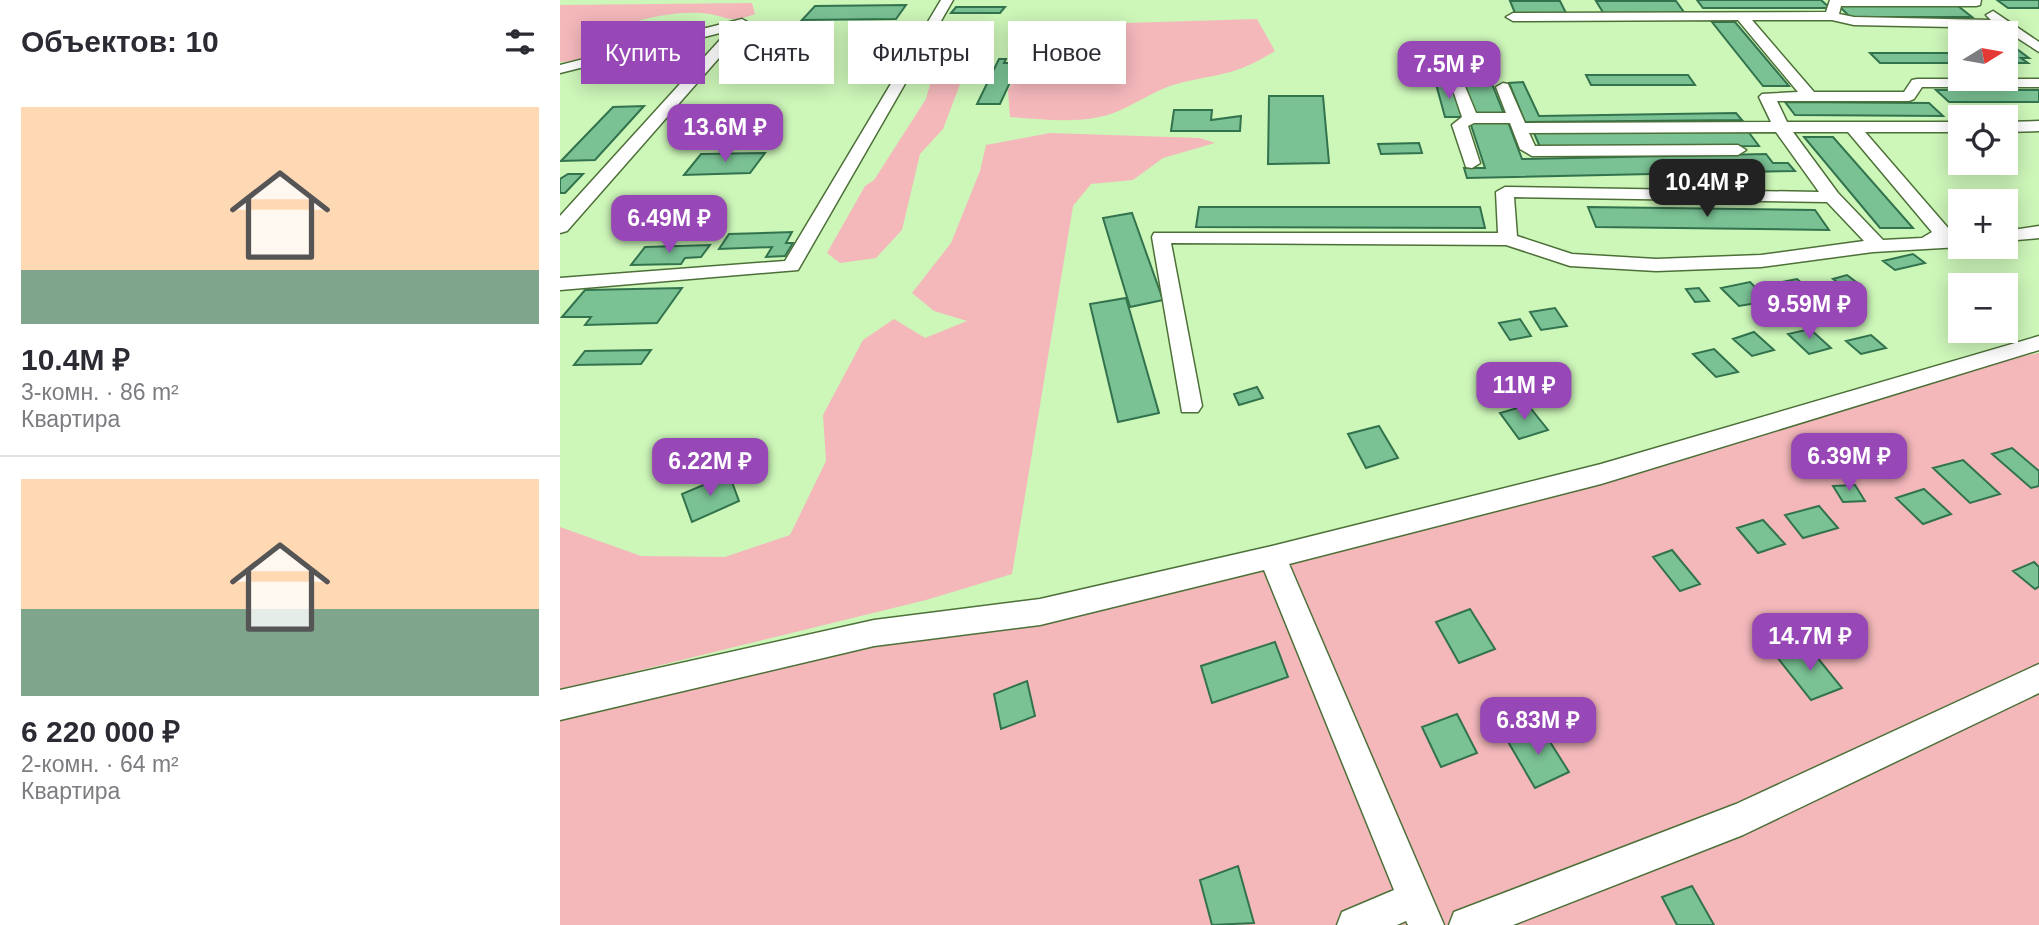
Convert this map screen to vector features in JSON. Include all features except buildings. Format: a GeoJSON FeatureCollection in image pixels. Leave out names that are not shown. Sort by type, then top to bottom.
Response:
{"type":"FeatureCollection","features":[{"type":"Feature","properties":{"kind":"street"},"geometry":{"type":"LineString","coordinates":[[560,284],[791,266],[947,0]]}},
{"type":"Feature","properties":{"kind":"street"},"geometry":{"type":"LineString","coordinates":[[1832,16],[1835,2],[1974,1],[2002,21]]}},
{"type":"Feature","properties":{"kind":"street"},"geometry":{"type":"LineString","coordinates":[[1741,16],[1810,97]]}},
{"type":"Feature","properties":{"kind":"street"},"geometry":{"type":"LineString","coordinates":[[1513,17],[1832,16],[1854,21],[1948,23]]}},
{"type":"Feature","properties":{"kind":"street"},"geometry":{"type":"LineString","coordinates":[[560,69],[742,23],[560,227]]}},
{"type":"Feature","properties":{"kind":"street"},"geometry":{"type":"LineString","coordinates":[[2018,33],[2039,48]]}},
{"type":"Feature","properties":{"kind":"street"},"geometry":{"type":"LineString","coordinates":[[1874,243],[1832,197],[1781,127],[1767,97],[1909,96],[1917,83],[2039,83]]}},
{"type":"Feature","properties":{"kind":"street"},"geometry":{"type":"LineString","coordinates":[[1459,87],[1470,118]]}},
{"type":"Feature","properties":{"kind":"street"},"geometry":{"type":"LineString","coordinates":[[1503,87],[1528,149],[1539,153],[1738,150]]}},
{"type":"Feature","properties":{"kind":"street"},"geometry":{"type":"LineString","coordinates":[[1472,163],[1460,125],[1470,118],[1517,123],[1948,127]]}},
{"type":"Feature","properties":{"kind":"street"},"geometry":{"type":"LineString","coordinates":[[2018,127],[2039,126]]}},
{"type":"Feature","properties":{"kind":"street"},"geometry":{"type":"LineString","coordinates":[[1853,128],[1948,234]]}},
{"type":"Feature","properties":{"kind":"street"},"geometry":{"type":"LineString","coordinates":[[1508,239],[1505,192],[1832,197]]}},
{"type":"Feature","properties":{"kind":"street"},"geometry":{"type":"LineString","coordinates":[[2018,235],[2039,232]]}},
{"type":"Feature","properties":{"kind":"street"},"geometry":{"type":"LineString","coordinates":[[1190,407],[1161,237],[1508,239],[1570,260],[1656,265],[1761,261],[1874,243],[1948,240]]}},
{"type":"Feature","properties":{"kind":"street"},"geometry":{"type":"LineString","coordinates":[[560,705],[874,633],[1040,612],[1272,557],[1601,474],[1857,395],[2039,344]]}},
{"type":"Feature","properties":{"kind":"street"},"geometry":{"type":"LineString","coordinates":[[1272,557],[1421,912],[1355,925]]}},
{"type":"Feature","properties":{"kind":"street"},"geometry":{"type":"LineString","coordinates":[[1467,925],[1743,818],[2039,678]]}},
{"type":"Feature","properties":{"kind":"shaded area"},"geometry":{"type":"Polygon","coordinates":[[[752,3],[755,14],[738,19],[693,13],[671,14],[639,21],[581,21],[581,60],[560,62],[560,5],[752,3]]]}},
{"type":"Feature","properties":{"kind":"shaded area"},"geometry":{"type":"Polygon","coordinates":[[[1257,19],[1275,51],[1228,73],[1180,83],[1155,92],[1104,116],[1064,120],[1010,117],[1008,90],[1012,84],[1126,84],[1126,23],[1257,19]]]}},
{"type":"Feature","properties":{"kind":"shaded area"},"geometry":{"type":"Polygon","coordinates":[[[930,84],[960,84],[943,129],[920,154],[902,230],[876,258],[840,263],[827,253],[865,186],[874,180],[926,99],[930,84]]]}},
{"type":"Feature","properties":{"kind":"shaded area"},"geometry":{"type":"Polygon","coordinates":[[[1050,133],[1200,138],[1215,143],[1163,158],[1133,180],[1091,184],[1073,206],[1012,574],[926,600],[560,690],[560,527],[641,556],[725,557],[790,535],[826,461],[823,415],[863,340],[894,319],[925,338],[967,321],[934,311],[912,293],[951,243],[980,171],[986,145],[1050,133]]]}},
{"type":"Feature","properties":{"kind":"shaded area"},"geometry":{"type":"Polygon","coordinates":[[[2039,353],[2039,925],[560,925],[560,714],[906,635],[1093,611],[1966,368],[2039,353]]]}}]}
